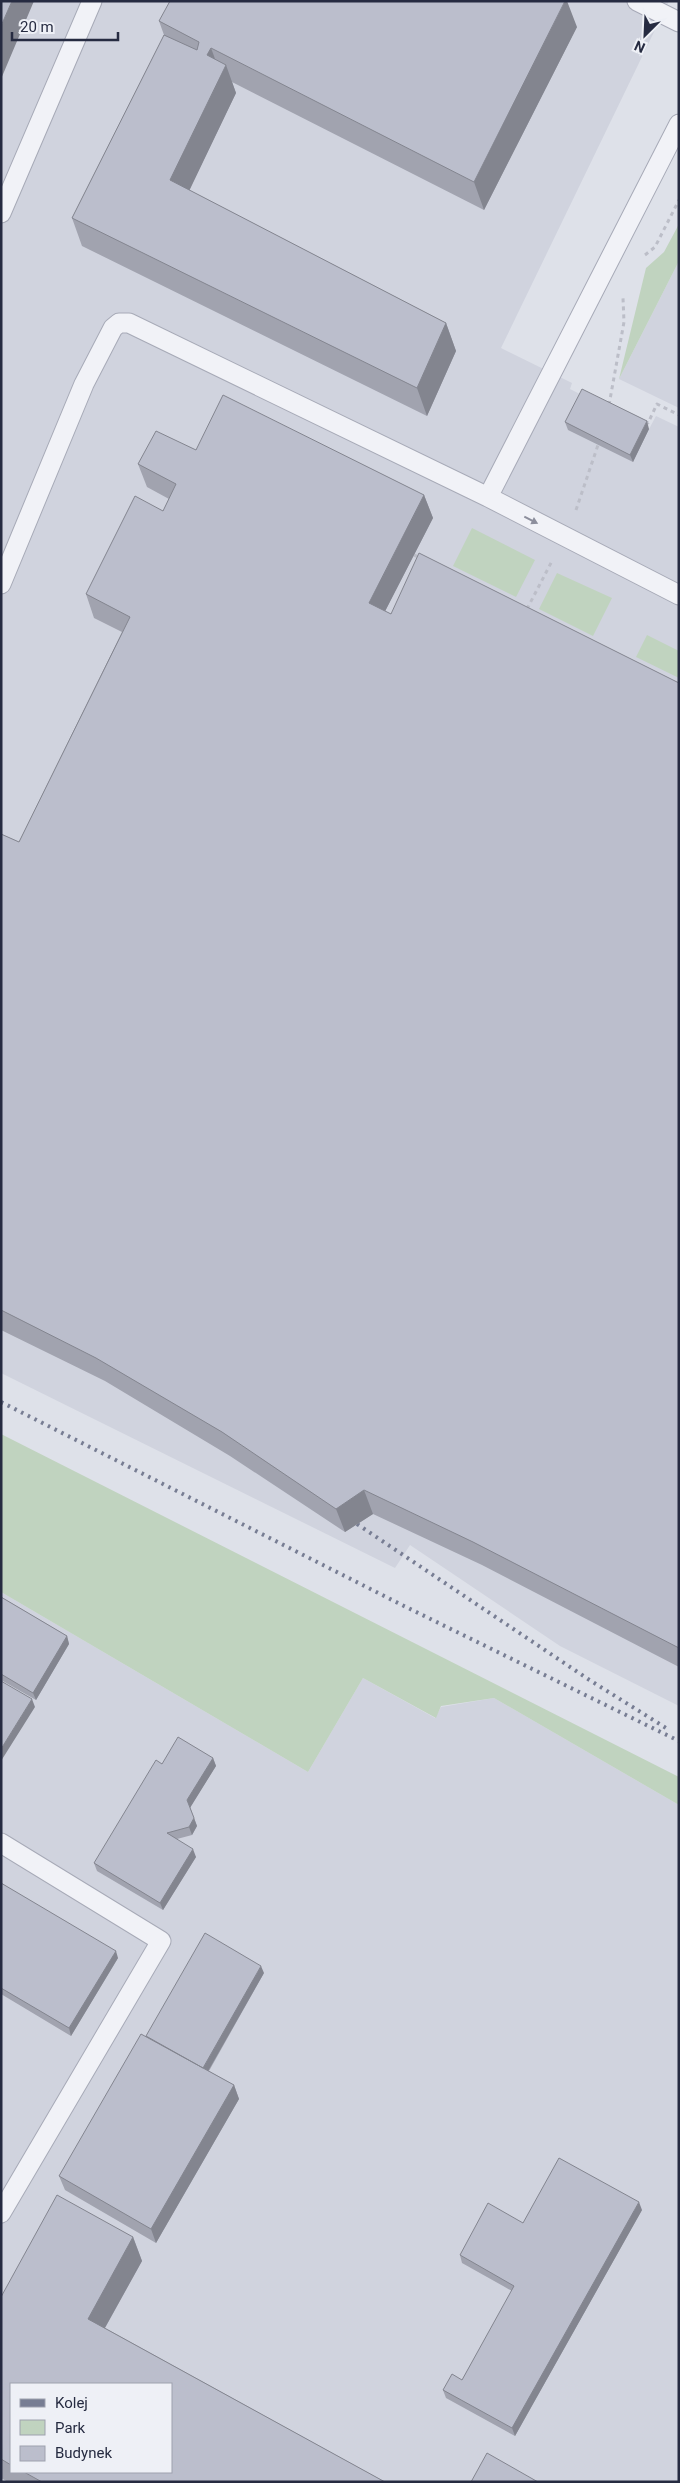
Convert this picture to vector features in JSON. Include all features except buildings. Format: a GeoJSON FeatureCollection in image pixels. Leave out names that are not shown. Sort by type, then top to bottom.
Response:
{"type":"FeatureCollection","features":[{"type":"Feature","properties":{"kind":"lane"},"geometry":{"type":"LineString","coordinates":[[1,213],[92,1]]}},
{"type":"Feature","properties":{"kind":"lane"},"geometry":{"type":"LineString","coordinates":[[637,1],[679,22]]}},
{"type":"Feature","properties":{"kind":"lane"},"geometry":{"type":"LineString","coordinates":[[488,497],[679,124]]}},
{"type":"Feature","properties":{"kind":"lane"},"geometry":{"type":"LineString","coordinates":[[1,584],[84,384],[112,328],[119,323],[129,323],[488,497],[679,595]]}},
{"type":"Feature","properties":{"kind":"lane"},"geometry":{"type":"LineString","coordinates":[[1,1843],[161,1941],[1,2213]]}},
{"type":"Feature","properties":{"kind":"path"},"geometry":{"type":"LineString","coordinates":[[639,261],[654,247],[679,200]]}},
{"type":"Feature","properties":{"kind":"path"},"geometry":{"type":"LineString","coordinates":[[608,408],[624,322],[623,294]]}},
{"type":"Feature","properties":{"kind":"path"},"geometry":{"type":"LineString","coordinates":[[610,403],[617,407]]}},
{"type":"Feature","properties":{"kind":"path"},"geometry":{"type":"LineString","coordinates":[[640,419],[648,423],[657,404],[679,415]]}},
{"type":"Feature","properties":{"kind":"path"},"geometry":{"type":"LineString","coordinates":[[414,555],[423,559]]}},
{"type":"Feature","properties":{"kind":"path"},"geometry":{"type":"LineString","coordinates":[[518,605],[536,614]]}},
{"type":"Feature","properties":{"kind":"shaded area"},"geometry":{"type":"Polygon","coordinates":[[[1,1],[669,1],[501,348],[572,383],[570,389],[649,429],[656,416],[679,427],[679,1706],[560,1646],[410,1545],[395,1568],[1,1373],[1,1]]]}},
{"type":"Feature","properties":{"kind":"shaded area"},"geometry":{"type":"Polygon","coordinates":[[[679,261],[679,408],[619,379],[679,261]]]}},
{"type":"Feature","properties":{"kind":"shaded area"},"geometry":{"type":"Polygon","coordinates":[[[1,1592],[308,1772],[363,1678],[435,1718],[441,1707],[494,1698],[679,1805],[679,2482],[1,2482],[1,1592]]]}},
{"type":"Feature","properties":{"kind":"green space"},"geometry":{"type":"Polygon","coordinates":[[[679,224],[679,261],[619,379],[646,268],[664,252],[679,224]]]}},
{"type":"Feature","properties":{"kind":"green space"},"geometry":{"type":"Polygon","coordinates":[[[472,528],[535,560],[516,597],[453,566],[472,528]]]}},
{"type":"Feature","properties":{"kind":"green space"},"geometry":{"type":"Polygon","coordinates":[[[557,573],[612,598],[593,636],[539,609],[557,573]]]}},
{"type":"Feature","properties":{"kind":"green space"},"geometry":{"type":"Polygon","coordinates":[[[647,635],[679,651],[679,678],[636,657],[647,635]]]}},
{"type":"Feature","properties":{"kind":"green space"},"geometry":{"type":"Polygon","coordinates":[[[1,1434],[679,1777],[679,1805],[494,1698],[441,1706],[436,1718],[363,1678],[308,1772],[1,1592],[1,1434]]]}},
{"type":"Feature","properties":{"kind":"railway"},"geometry":{"type":"LineString","coordinates":[[1,1402],[404,1606],[679,1741]]}},
{"type":"Feature","properties":{"kind":"railway"},"geometry":{"type":"LineString","coordinates":[[357,1524],[588,1679],[666,1728]]}}]}
